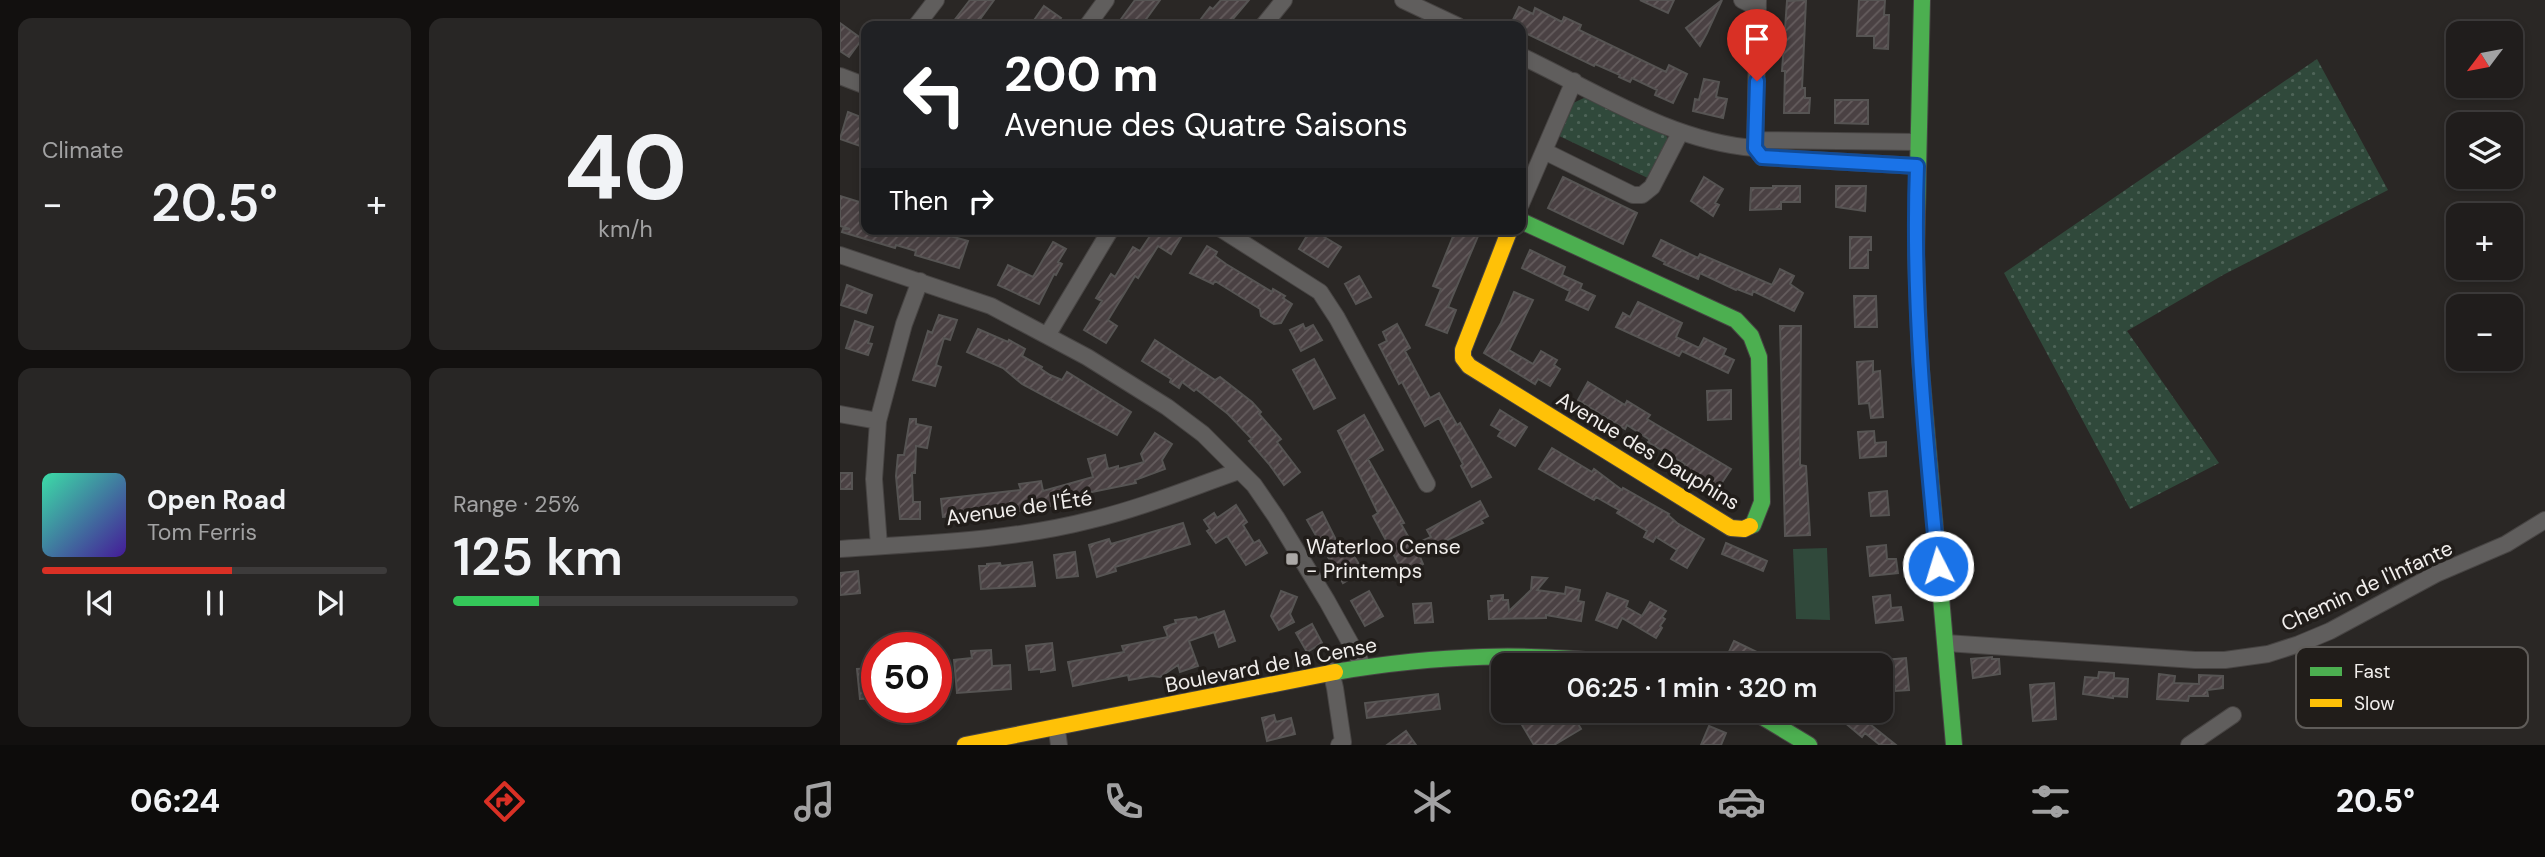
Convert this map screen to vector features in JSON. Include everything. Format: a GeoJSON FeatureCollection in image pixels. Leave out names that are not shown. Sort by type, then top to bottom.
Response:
{"type":"FeatureCollection","features":[{"type":"Feature","properties":{"kind":"main road"},"geometry":{"type":"LineString","coordinates":[[1922,0],[1916,255],[1920,358],[1954,745]]}},
{"type":"Feature","properties":{"kind":"main road","name":"Avenue des Dauphins"},"geometry":{"type":"LineString","coordinates":[[1508,235],[1463,350],[1463,358],[1469,366],[1731,528],[1744,529],[1753,525],[1760,513],[1762,502],[1759,357],[1756,342],[1748,329],[1736,320],[1526,223]]}},
{"type":"Feature","properties":{"kind":"main road","name":"Boulevard de la Cense"},"geometry":{"type":"LineString","coordinates":[[965,745],[1058,738],[1331,671],[1491,654]]}},
{"type":"Feature","properties":{"kind":"main road"},"geometry":{"type":"LineString","coordinates":[[1774,723],[1809,745]]}},
{"type":"Feature","properties":{"kind":"street"},"geometry":{"type":"LineString","coordinates":[[920,21],[936,0]]}},
{"type":"Feature","properties":{"kind":"street"},"geometry":{"type":"LineString","coordinates":[[1091,21],[1106,0]]}},
{"type":"Feature","properties":{"kind":"street"},"geometry":{"type":"LineString","coordinates":[[1267,21],[1284,0]]}},
{"type":"Feature","properties":{"kind":"street"},"geometry":{"type":"LineString","coordinates":[[1403,0],[1447,21]]}},
{"type":"Feature","properties":{"kind":"street"},"geometry":{"type":"LineString","coordinates":[[1742,0],[1758,4],[1755,148],[1762,157],[1917,166]]}},
{"type":"Feature","properties":{"kind":"street"},"geometry":{"type":"LineString","coordinates":[[1526,58],[1679,133],[1732,146],[1755,148]]}},
{"type":"Feature","properties":{"kind":"street"},"geometry":{"type":"LineString","coordinates":[[840,76],[861,84]]}},
{"type":"Feature","properties":{"kind":"street"},"geometry":{"type":"LineString","coordinates":[[1526,192],[1574,81]]}},
{"type":"Feature","properties":{"kind":"street"},"geometry":{"type":"LineString","coordinates":[[1544,151],[1633,195],[1642,195],[1652,187],[1679,133]]}},
{"type":"Feature","properties":{"kind":"street"},"geometry":{"type":"LineString","coordinates":[[1755,148],[1762,140],[1918,142]]}},
{"type":"Feature","properties":{"kind":"street"},"geometry":{"type":"LineString","coordinates":[[1048,334],[1107,235]]}},
{"type":"Feature","properties":{"kind":"street"},"geometry":{"type":"LineString","coordinates":[[1230,235],[1320,292],[1337,317],[1427,484]]}},
{"type":"Feature","properties":{"kind":"street"},"geometry":{"type":"LineString","coordinates":[[840,255],[991,306],[1048,334],[1167,407],[1203,434],[1254,485],[1327,601],[1363,666]]}},
{"type":"Feature","properties":{"kind":"street"},"geometry":{"type":"LineString","coordinates":[[879,546],[874,479],[877,421],[904,324],[920,281]]}},
{"type":"Feature","properties":{"kind":"street"},"geometry":{"type":"LineString","coordinates":[[840,414],[877,421]]}},
{"type":"Feature","properties":{"kind":"street","name":"Avenue de l'Été"},"geometry":{"type":"LineString","coordinates":[[840,549],[1011,534],[1091,521],[1239,471]]}},
{"type":"Feature","properties":{"kind":"street","name":"Chemin de l'Infante"},"geometry":{"type":"LineString","coordinates":[[1945,643],[2195,660],[2225,660],[2268,654],[2330,631],[2436,573],[2506,544],[2545,520]]}},
{"type":"Feature","properties":{"kind":"street"},"geometry":{"type":"LineString","coordinates":[[1331,671],[1342,744]]}},
{"type":"Feature","properties":{"kind":"street"},"geometry":{"type":"LineString","coordinates":[[2189,745],[2232,715]]}},
{"type":"Feature","properties":{"kind":"green space"},"geometry":{"type":"Polygon","coordinates":[[[2317,59],[2388,190],[2223,275],[2127,331],[2219,463],[2130,509],[2004,273],[2317,59]]]}},
{"type":"Feature","properties":{"kind":"green space"},"geometry":{"type":"Polygon","coordinates":[[[1586,97],[1666,134],[1668,141],[1652,180],[1557,135],[1571,104],[1586,97]]]}},
{"type":"Feature","properties":{"kind":"green space"},"geometry":{"type":"Polygon","coordinates":[[[1827,548],[1830,620],[1796,619],[1793,549],[1827,548]]]}},
{"type":"Feature","properties":{"kind":"building"},"geometry":{"type":"Polygon","coordinates":[[[970,0],[994,0],[979,21],[954,21],[970,0]]]}},
{"type":"Feature","properties":{"kind":"building"},"geometry":{"type":"Polygon","coordinates":[[[1135,0],[1160,0],[1145,21],[1120,21],[1135,0]]]}},
{"type":"Feature","properties":{"kind":"building"},"geometry":{"type":"Polygon","coordinates":[[[1221,0],[1249,0],[1231,21],[1201,19],[1210,7],[1213,9],[1221,0]]]}},
{"type":"Feature","properties":{"kind":"building"},"geometry":{"type":"Polygon","coordinates":[[[1640,0],[1674,0],[1668,13],[1640,0]]]}},
{"type":"Feature","properties":{"kind":"building"},"geometry":{"type":"Polygon","coordinates":[[[1722,0],[1707,33],[1700,46],[1686,28],[1722,0]]]}},
{"type":"Feature","properties":{"kind":"building"},"geometry":{"type":"Polygon","coordinates":[[[1806,0],[1802,88],[1805,88],[1805,98],[1810,98],[1809,113],[1784,113],[1785,71],[1782,71],[1787,1],[1806,0]]]}},
{"type":"Feature","properties":{"kind":"building"},"geometry":{"type":"Polygon","coordinates":[[[1859,0],[1885,0],[1884,15],[1889,15],[1888,49],[1874,48],[1874,36],[1857,36],[1859,0]]]}},
{"type":"Feature","properties":{"kind":"building"},"geometry":{"type":"Polygon","coordinates":[[[1044,6],[1061,18],[1059,21],[1034,21],[1044,6]]]}},
{"type":"Feature","properties":{"kind":"building"},"geometry":{"type":"Polygon","coordinates":[[[1519,7],[1533,14],[1535,8],[1562,22],[1564,17],[1581,25],[1579,30],[1666,72],[1669,65],[1687,74],[1673,103],[1655,95],[1657,90],[1632,78],[1630,82],[1619,77],[1620,75],[1595,64],[1594,66],[1526,33],[1526,21],[1512,21],[1519,7]]]}},
{"type":"Feature","properties":{"kind":"building"},"geometry":{"type":"Polygon","coordinates":[[[840,23],[861,40],[849,57],[840,51],[840,23]]]}},
{"type":"Feature","properties":{"kind":"building"},"geometry":{"type":"Polygon","coordinates":[[[1704,79],[1719,82],[1716,97],[1727,99],[1723,118],[1693,111],[1704,79]]]}},
{"type":"Feature","properties":{"kind":"building"},"geometry":{"type":"Polygon","coordinates":[[[1835,100],[1868,100],[1868,124],[1835,123],[1835,100]]]}},
{"type":"Feature","properties":{"kind":"building"},"geometry":{"type":"Polygon","coordinates":[[[848,112],[861,117],[861,146],[840,139],[848,112]]]}},
{"type":"Feature","properties":{"kind":"building"},"geometry":{"type":"Polygon","coordinates":[[[1563,177],[1637,213],[1623,244],[1548,208],[1563,177]]]}},
{"type":"Feature","properties":{"kind":"building"},"geometry":{"type":"Polygon","coordinates":[[[1704,177],[1723,189],[1715,203],[1719,205],[1713,216],[1691,201],[1704,177]]]}},
{"type":"Feature","properties":{"kind":"building"},"geometry":{"type":"Polygon","coordinates":[[[1800,186],[1800,202],[1781,202],[1781,209],[1750,210],[1751,188],[1800,186]]]}},
{"type":"Feature","properties":{"kind":"building"},"geometry":{"type":"Polygon","coordinates":[[[1836,186],[1866,186],[1865,211],[1836,207],[1836,186]]]}},
{"type":"Feature","properties":{"kind":"building"},"geometry":{"type":"Polygon","coordinates":[[[840,196],[861,202],[861,235],[946,235],[968,241],[959,268],[915,255],[916,251],[896,245],[895,248],[842,232],[843,229],[850,229],[840,226],[840,196]]]}},
{"type":"Feature","properties":{"kind":"building"},"geometry":{"type":"Polygon","coordinates":[[[1151,235],[1182,235],[1171,254],[1158,246],[1138,278],[1135,276],[1108,320],[1117,326],[1106,343],[1084,330],[1102,301],[1096,298],[1111,274],[1115,277],[1133,247],[1140,251],[1151,235]]]}},
{"type":"Feature","properties":{"kind":"building"},"geometry":{"type":"Polygon","coordinates":[[[1307,235],[1321,235],[1341,247],[1328,267],[1299,249],[1307,235]]]}},
{"type":"Feature","properties":{"kind":"building"},"geometry":{"type":"Polygon","coordinates":[[[1454,235],[1478,235],[1448,307],[1456,310],[1447,333],[1426,325],[1441,289],[1433,286],[1454,235]]]}},
{"type":"Feature","properties":{"kind":"building"},"geometry":{"type":"Polygon","coordinates":[[[1850,237],[1871,237],[1868,268],[1850,268],[1850,237]]]}},
{"type":"Feature","properties":{"kind":"building"},"geometry":{"type":"Polygon","coordinates":[[[1661,240],[1698,258],[1700,254],[1772,285],[1780,269],[1794,276],[1790,284],[1803,293],[1794,311],[1753,291],[1752,295],[1736,290],[1700,273],[1698,279],[1664,264],[1665,262],[1653,256],[1661,240]]]}},
{"type":"Feature","properties":{"kind":"building"},"geometry":{"type":"Polygon","coordinates":[[[1053,242],[1066,249],[1058,262],[1062,264],[1039,304],[998,285],[1008,265],[1033,277],[1053,242]]]}},
{"type":"Feature","properties":{"kind":"building"},"geometry":{"type":"Polygon","coordinates":[[[1207,246],[1217,252],[1215,256],[1226,264],[1272,292],[1273,289],[1285,296],[1283,298],[1292,304],[1281,323],[1274,324],[1261,316],[1260,309],[1215,281],[1213,284],[1190,273],[1207,246]]]}},
{"type":"Feature","properties":{"kind":"building"},"geometry":{"type":"Polygon","coordinates":[[[1530,250],[1565,267],[1562,275],[1582,284],[1580,289],[1595,296],[1588,310],[1566,300],[1570,291],[1522,268],[1530,250]]]}},
{"type":"Feature","properties":{"kind":"building"},"geometry":{"type":"Polygon","coordinates":[[[1359,276],[1371,297],[1356,304],[1345,284],[1359,276]]]}},
{"type":"Feature","properties":{"kind":"building"},"geometry":{"type":"Polygon","coordinates":[[[847,285],[872,295],[866,313],[841,305],[847,285]]]}},
{"type":"Feature","properties":{"kind":"building"},"geometry":{"type":"Polygon","coordinates":[[[1514,292],[1533,300],[1509,350],[1533,364],[1541,351],[1557,360],[1554,365],[1560,369],[1550,386],[1538,379],[1535,384],[1484,353],[1514,292]]]}},
{"type":"Feature","properties":{"kind":"building"},"geometry":{"type":"Polygon","coordinates":[[[1854,296],[1876,296],[1877,327],[1855,327],[1854,296]]]}},
{"type":"Feature","properties":{"kind":"building"},"geometry":{"type":"Polygon","coordinates":[[[1638,302],[1682,323],[1676,337],[1699,348],[1704,338],[1726,349],[1723,355],[1734,360],[1728,373],[1682,351],[1679,356],[1616,327],[1623,313],[1630,317],[1638,302]]]}},
{"type":"Feature","properties":{"kind":"building"},"geometry":{"type":"Polygon","coordinates":[[[939,315],[957,320],[950,340],[944,338],[936,365],[941,367],[935,386],[913,380],[928,331],[932,333],[939,315]]]}},
{"type":"Feature","properties":{"kind":"building"},"geometry":{"type":"Polygon","coordinates":[[[855,321],[873,327],[868,343],[872,344],[868,355],[846,348],[855,321]]]}},
{"type":"Feature","properties":{"kind":"building"},"geometry":{"type":"Polygon","coordinates":[[[1303,324],[1305,329],[1313,325],[1322,340],[1301,351],[1290,330],[1303,324]]]}},
{"type":"Feature","properties":{"kind":"building"},"geometry":{"type":"Polygon","coordinates":[[[1397,324],[1410,348],[1405,351],[1430,398],[1439,393],[1491,477],[1472,487],[1439,418],[1425,426],[1402,382],[1399,384],[1379,345],[1387,341],[1383,332],[1397,324]]]}},
{"type":"Feature","properties":{"kind":"building"},"geometry":{"type":"Polygon","coordinates":[[[1780,326],[1801,326],[1800,465],[1806,466],[1810,535],[1785,536],[1780,326]]]}},
{"type":"Feature","properties":{"kind":"building"},"geometry":{"type":"Polygon","coordinates":[[[978,329],[1025,349],[1022,356],[1042,367],[1041,369],[1050,375],[1062,380],[1067,372],[1131,412],[1117,435],[1022,384],[1003,368],[967,352],[978,329]]]}},
{"type":"Feature","properties":{"kind":"building"},"geometry":{"type":"Polygon","coordinates":[[[1155,340],[1215,380],[1220,377],[1252,402],[1281,439],[1277,442],[1300,472],[1284,485],[1249,441],[1252,439],[1228,414],[1196,389],[1194,391],[1182,382],[1179,388],[1170,382],[1171,379],[1142,361],[1155,340]]]}},
{"type":"Feature","properties":{"kind":"building"},"geometry":{"type":"Polygon","coordinates":[[[1314,359],[1335,398],[1314,409],[1293,370],[1314,359]]]}},
{"type":"Feature","properties":{"kind":"building"},"geometry":{"type":"Polygon","coordinates":[[[1873,361],[1873,372],[1880,371],[1883,417],[1871,418],[1869,403],[1859,404],[1857,362],[1873,361]]]}},
{"type":"Feature","properties":{"kind":"building"},"geometry":{"type":"Polygon","coordinates":[[[1588,382],[1625,405],[1627,401],[1650,415],[1647,419],[1731,469],[1715,493],[1680,472],[1685,464],[1648,442],[1650,440],[1627,425],[1625,429],[1578,400],[1588,382]]]}},
{"type":"Feature","properties":{"kind":"building"},"geometry":{"type":"Polygon","coordinates":[[[1731,390],[1731,419],[1708,420],[1707,391],[1731,390]]]}},
{"type":"Feature","properties":{"kind":"building"},"geometry":{"type":"Polygon","coordinates":[[[1500,410],[1527,427],[1515,446],[1498,436],[1501,431],[1491,425],[1500,410]]]}},
{"type":"Feature","properties":{"kind":"building"},"geometry":{"type":"Polygon","coordinates":[[[1364,415],[1383,450],[1368,459],[1404,523],[1401,524],[1413,545],[1431,537],[1427,530],[1480,501],[1488,516],[1481,520],[1483,523],[1443,542],[1444,545],[1420,557],[1423,564],[1404,574],[1373,516],[1378,513],[1338,431],[1364,415]]]}},
{"type":"Feature","properties":{"kind":"building"},"geometry":{"type":"Polygon","coordinates":[[[910,419],[916,419],[916,424],[931,427],[927,448],[916,446],[915,473],[912,473],[913,502],[920,502],[920,519],[900,519],[896,476],[898,455],[904,455],[910,419]]]}},
{"type":"Feature","properties":{"kind":"building"},"geometry":{"type":"Polygon","coordinates":[[[1874,431],[1875,443],[1886,442],[1886,456],[1860,458],[1858,432],[1874,431]]]}},
{"type":"Feature","properties":{"kind":"building"},"geometry":{"type":"Polygon","coordinates":[[[1155,433],[1172,444],[1162,460],[1165,469],[1135,480],[1136,483],[1087,493],[1088,496],[1057,505],[1012,512],[943,517],[941,499],[1021,490],[1019,484],[1041,481],[1043,491],[1093,477],[1088,459],[1105,455],[1108,469],[1144,462],[1141,454],[1155,433]]]}},
{"type":"Feature","properties":{"kind":"building"},"geometry":{"type":"Polygon","coordinates":[[[1552,448],[1592,472],[1594,469],[1622,490],[1623,488],[1669,514],[1677,523],[1704,539],[1687,568],[1671,559],[1677,550],[1656,537],[1653,542],[1644,537],[1647,531],[1617,513],[1619,510],[1596,497],[1594,500],[1539,469],[1552,448]]]}},
{"type":"Feature","properties":{"kind":"building"},"geometry":{"type":"Polygon","coordinates":[[[840,473],[852,473],[852,489],[840,489],[840,473]]]}},
{"type":"Feature","properties":{"kind":"building"},"geometry":{"type":"Polygon","coordinates":[[[1887,491],[1889,515],[1871,516],[1869,493],[1887,491]]]}},
{"type":"Feature","properties":{"kind":"building"},"geometry":{"type":"Polygon","coordinates":[[[1236,505],[1247,522],[1243,525],[1254,543],[1259,540],[1267,553],[1246,565],[1227,536],[1216,543],[1207,531],[1210,529],[1204,520],[1214,513],[1217,518],[1236,505]]]}},
{"type":"Feature","properties":{"kind":"building"},"geometry":{"type":"Polygon","coordinates":[[[1322,512],[1341,550],[1348,546],[1363,571],[1343,583],[1328,557],[1330,556],[1307,520],[1322,512]]]}},
{"type":"Feature","properties":{"kind":"building"},"geometry":{"type":"Polygon","coordinates":[[[1183,523],[1190,544],[1115,567],[1116,571],[1097,577],[1089,545],[1109,539],[1111,544],[1183,523]]]}},
{"type":"Feature","properties":{"kind":"building"},"geometry":{"type":"Polygon","coordinates":[[[1726,543],[1767,561],[1763,571],[1722,554],[1726,543]]]}},
{"type":"Feature","properties":{"kind":"building"},"geometry":{"type":"Polygon","coordinates":[[[1886,545],[1887,559],[1896,559],[1898,573],[1870,576],[1867,547],[1886,545]]]}},
{"type":"Feature","properties":{"kind":"building"},"geometry":{"type":"Polygon","coordinates":[[[1075,552],[1078,576],[1057,578],[1054,555],[1075,552]]]}},
{"type":"Feature","properties":{"kind":"building"},"geometry":{"type":"Polygon","coordinates":[[[1032,562],[1035,586],[981,589],[979,566],[1032,562]]]}},
{"type":"Feature","properties":{"kind":"building"},"geometry":{"type":"Polygon","coordinates":[[[858,571],[860,593],[840,595],[840,573],[858,571]]]}},
{"type":"Feature","properties":{"kind":"building"},"geometry":{"type":"Polygon","coordinates":[[[1532,577],[1547,578],[1537,590],[1565,594],[1566,587],[1580,590],[1578,601],[1584,602],[1581,621],[1546,615],[1546,618],[1489,619],[1488,601],[1492,601],[1491,596],[1503,595],[1503,600],[1508,600],[1509,611],[1531,590],[1532,577]]]}},
{"type":"Feature","properties":{"kind":"building"},"geometry":{"type":"Polygon","coordinates":[[[1281,591],[1297,597],[1290,614],[1294,622],[1279,630],[1271,616],[1281,591]]]}},
{"type":"Feature","properties":{"kind":"building"},"geometry":{"type":"Polygon","coordinates":[[[1369,591],[1383,616],[1365,626],[1351,601],[1369,591]]]}},
{"type":"Feature","properties":{"kind":"building"},"geometry":{"type":"Polygon","coordinates":[[[1607,593],[1628,601],[1626,607],[1642,616],[1650,602],[1666,611],[1662,617],[1665,619],[1660,626],[1662,628],[1656,638],[1622,618],[1617,628],[1596,620],[1607,593]]]}},
{"type":"Feature","properties":{"kind":"building"},"geometry":{"type":"Polygon","coordinates":[[[1890,595],[1891,608],[1901,607],[1903,620],[1876,623],[1873,597],[1890,595]]]}},
{"type":"Feature","properties":{"kind":"building"},"geometry":{"type":"Polygon","coordinates":[[[1431,603],[1433,622],[1415,623],[1413,604],[1431,603]]]}},
{"type":"Feature","properties":{"kind":"building"},"geometry":{"type":"Polygon","coordinates":[[[1224,611],[1235,641],[1219,647],[1214,632],[1189,641],[1198,666],[1180,672],[1178,665],[1160,677],[1129,680],[1128,675],[1073,686],[1068,662],[1124,652],[1122,646],[1168,637],[1164,627],[1176,623],[1175,620],[1196,617],[1198,620],[1224,611]]]}},
{"type":"Feature","properties":{"kind":"building"},"geometry":{"type":"Polygon","coordinates":[[[1312,624],[1322,643],[1307,652],[1296,633],[1312,624]]]}},
{"type":"Feature","properties":{"kind":"building"},"geometry":{"type":"Polygon","coordinates":[[[1734,641],[1759,653],[1728,653],[1734,641]]]}},
{"type":"Feature","properties":{"kind":"building"},"geometry":{"type":"Polygon","coordinates":[[[1052,643],[1055,670],[1029,670],[1026,646],[1052,643]]]}},
{"type":"Feature","properties":{"kind":"building"},"geometry":{"type":"Polygon","coordinates":[[[991,650],[992,666],[1010,665],[1011,689],[957,693],[954,660],[972,658],[971,651],[991,650]]]}},
{"type":"Feature","properties":{"kind":"building"},"geometry":{"type":"Polygon","coordinates":[[[1906,658],[1909,690],[1895,691],[1893,659],[1906,658]]]}},
{"type":"Feature","properties":{"kind":"building"},"geometry":{"type":"Polygon","coordinates":[[[1971,659],[1999,659],[2000,674],[1973,678],[1971,659]]]}},
{"type":"Feature","properties":{"kind":"building"},"geometry":{"type":"Polygon","coordinates":[[[857,669],[861,669],[861,699],[860,699],[857,669]]]}},
{"type":"Feature","properties":{"kind":"building"},"geometry":{"type":"Polygon","coordinates":[[[2099,672],[2114,673],[2114,678],[2128,679],[2127,697],[2083,694],[2085,677],[2098,678],[2099,672]]]}},
{"type":"Feature","properties":{"kind":"building"},"geometry":{"type":"Polygon","coordinates":[[[2159,674],[2175,676],[2174,683],[2199,684],[2199,675],[2223,676],[2223,688],[2207,690],[2208,696],[2189,696],[2188,701],[2157,699],[2159,674]]]}},
{"type":"Feature","properties":{"kind":"building"},"geometry":{"type":"Polygon","coordinates":[[[2054,683],[2056,719],[2033,721],[2030,685],[2054,683]]]}},
{"type":"Feature","properties":{"kind":"building"},"geometry":{"type":"Polygon","coordinates":[[[1438,694],[1440,709],[1367,718],[1365,703],[1438,694]]]}},
{"type":"Feature","properties":{"kind":"building"},"geometry":{"type":"Polygon","coordinates":[[[1274,715],[1276,722],[1291,718],[1295,734],[1267,741],[1262,718],[1274,715]]]}},
{"type":"Feature","properties":{"kind":"building"},"geometry":{"type":"Polygon","coordinates":[[[1521,723],[1578,723],[1581,729],[1554,745],[1534,745],[1521,723]]]}},
{"type":"Feature","properties":{"kind":"building"},"geometry":{"type":"Polygon","coordinates":[[[1845,723],[1873,723],[1871,725],[1896,745],[1880,745],[1865,733],[1862,737],[1845,723]]]}},
{"type":"Feature","properties":{"kind":"building"},"geometry":{"type":"Polygon","coordinates":[[[1709,726],[1726,733],[1721,745],[1701,745],[1709,726]]]}},
{"type":"Feature","properties":{"kind":"building"},"geometry":{"type":"Polygon","coordinates":[[[1406,731],[1416,745],[1387,745],[1406,731]]]}},
{"type":"Feature","properties":{"kind":"traffic: fast"},"geometry":{"type":"LineString","coordinates":[[1922,0],[1916,255],[1920,358],[1954,745]]}},
{"type":"Feature","properties":{"kind":"traffic: fast"},"geometry":{"type":"LineString","coordinates":[[1526,223],[1736,320],[1751,336],[1759,357],[1762,502],[1753,525],[1750,526]]}},
{"type":"Feature","properties":{"kind":"traffic: fast"},"geometry":{"type":"LineString","coordinates":[[1335,672],[1410,662],[1491,657]]}},
{"type":"Feature","properties":{"kind":"traffic: fast"},"geometry":{"type":"LineString","coordinates":[[1773,723],[1809,745]]}},
{"type":"Feature","properties":{"kind":"traffic: slow"},"geometry":{"type":"LineString","coordinates":[[1508,235],[1463,350],[1463,358],[1469,366],[1731,528],[1744,529],[1750,526]]}},
{"type":"Feature","properties":{"kind":"traffic: slow"},"geometry":{"type":"LineString","coordinates":[[965,745],[1335,672]]}},
{"type":"Feature","properties":{"kind":"place","name":"Waterloo Cense - Printemps"},"geometry":{"type":"Point","coordinates":[1292,559]}},
{"type":"Feature","properties":{"kind":"route"},"geometry":{"type":"LineString","coordinates":[[1757,81],[1755,148],[1762,157],[1917,166],[1916,255],[1920,358],[1938,566]]}}]}
